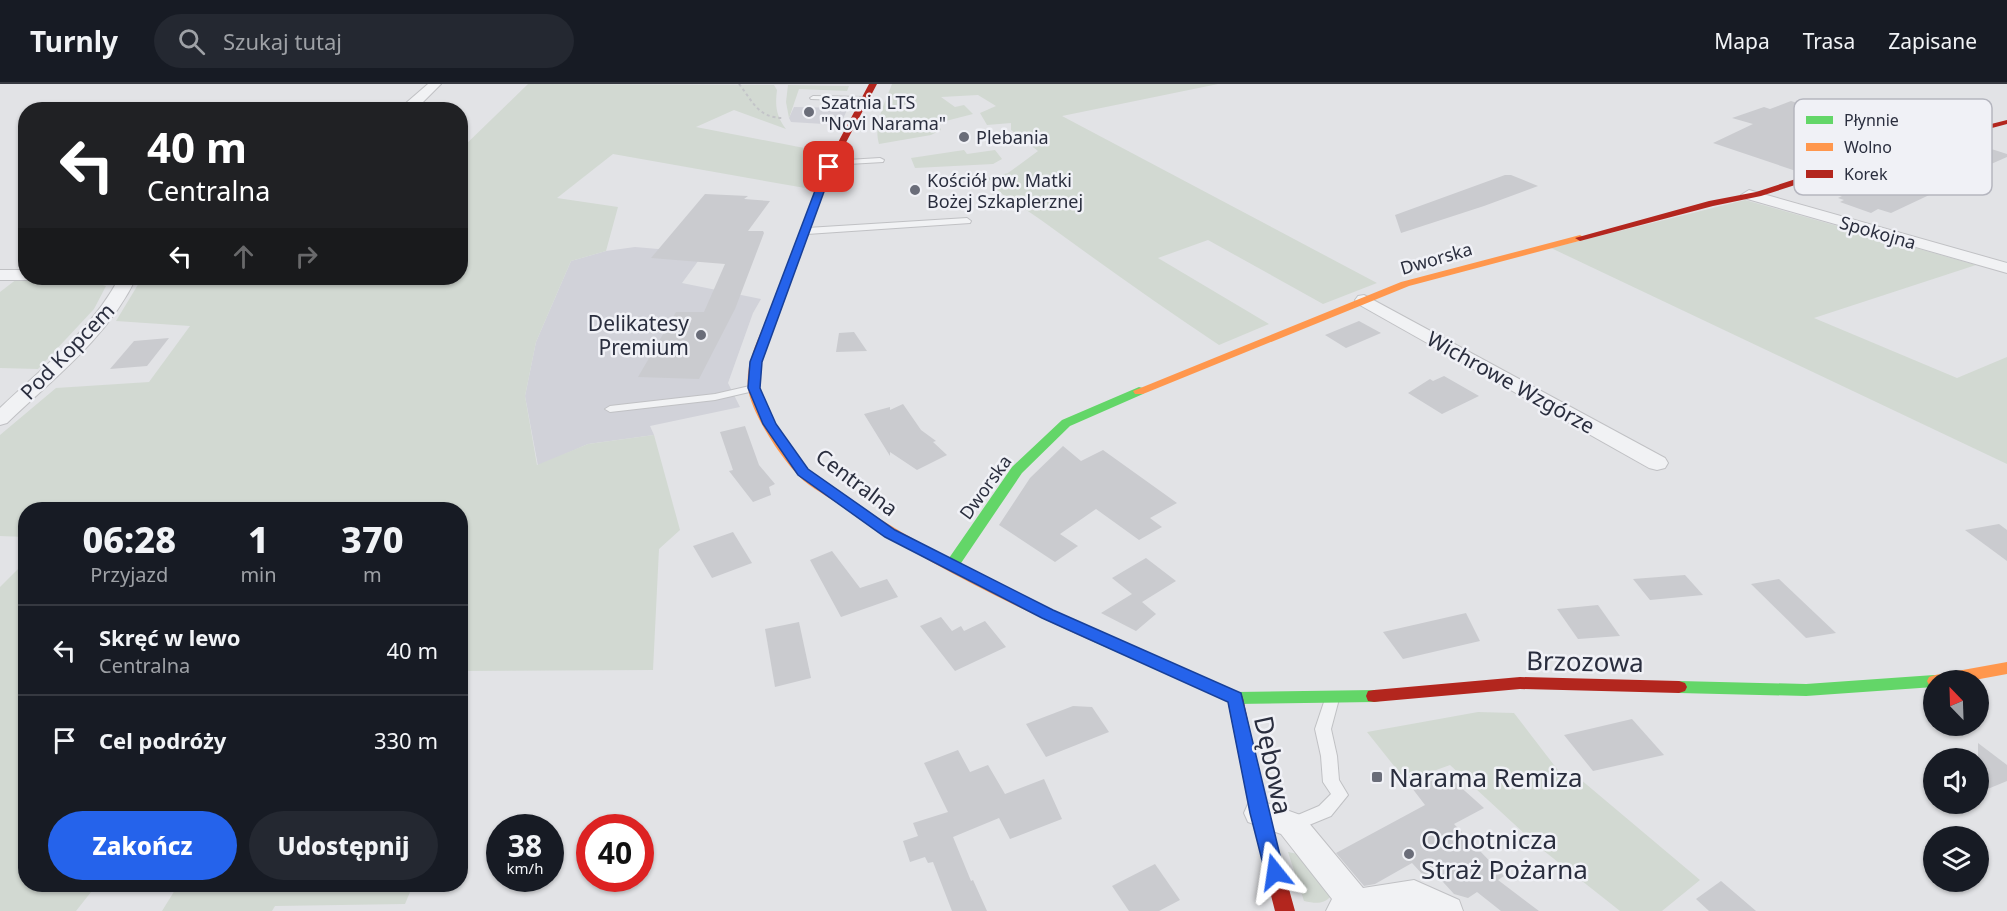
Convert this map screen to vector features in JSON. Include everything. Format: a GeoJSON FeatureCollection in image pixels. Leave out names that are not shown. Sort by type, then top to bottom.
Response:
{"type":"FeatureCollection","features":[{"type":"Feature","properties":{"kind":"street"},"geometry":{"type":"LineString","coordinates":[[415,102],[435,84]]}},
{"type":"Feature","properties":{"kind":"street"},"geometry":{"type":"LineString","coordinates":[[754,388],[756,362],[831,163],[873,84]]}},
{"type":"Feature","properties":{"kind":"street","name":"Dworska"},"geometry":{"type":"LineString","coordinates":[[1992,127],[2007,122]]}},
{"type":"Feature","properties":{"kind":"street","name":"Dworska"},"geometry":{"type":"LineString","coordinates":[[952,565],[1017,470],[1066,423],[1106,404],[1405,284],[1550,244],[1749,195],[1794,181]]}},
{"type":"Feature","properties":{"kind":"street","name":"Spokojna"},"geometry":{"type":"LineString","coordinates":[[1749,195],[2007,268]]}},
{"type":"Feature","properties":{"kind":"street"},"geometry":{"type":"LineString","coordinates":[[0,274],[18,274]]}},
{"type":"Feature","properties":{"kind":"street","name":"Pod Kopcem"},"geometry":{"type":"LineString","coordinates":[[0,419],[92,331],[116,302],[124,285]]}},
{"type":"Feature","properties":{"kind":"street","name":"Wichrowe Wzgórze"},"geometry":{"type":"LineString","coordinates":[[1364,300],[1657,463]]}},
{"type":"Feature","properties":{"kind":"street","name":"Centralna"},"geometry":{"type":"LineString","coordinates":[[754,388],[770,424],[803,472],[890,534],[1047,614],[1235,698]]}},
{"type":"Feature","properties":{"kind":"street","name":"Brzozowa"},"geometry":{"type":"LineString","coordinates":[[1989,671],[2007,668]]}},
{"type":"Feature","properties":{"kind":"street","name":"Brzozowa"},"geometry":{"type":"LineString","coordinates":[[1235,698],[1364,698],[1520,683],[1806,690],[1923,682]]}},
{"type":"Feature","properties":{"kind":"street","name":"Dębowa"},"geometry":{"type":"LineString","coordinates":[[1235,698],[1259,813],[1285,911]]}},
{"type":"Feature","properties":{"kind":"street"},"geometry":{"type":"LineString","coordinates":[[1259,813],[1292,825],[1349,907],[1414,895],[1447,911]]}},
{"type":"Feature","properties":{"kind":"lane"},"geometry":{"type":"LineString","coordinates":[[813,98],[865,99]]}},
{"type":"Feature","properties":{"kind":"lane"},"geometry":{"type":"LineString","coordinates":[[831,163],[880,160]]}},
{"type":"Feature","properties":{"kind":"lane"},"geometry":{"type":"LineString","coordinates":[[807,231],[967,221]]}},
{"type":"Feature","properties":{"kind":"lane"},"geometry":{"type":"LineString","coordinates":[[609,409],[714,397],[754,388]]}},
{"type":"Feature","properties":{"kind":"lane"},"geometry":{"type":"LineString","coordinates":[[1292,825],[1324,811],[1340,795],[1331,782],[1329,756],[1323,729],[1333,698]]}},
{"type":"Feature","properties":{"kind":"path"},"geometry":{"type":"LineString","coordinates":[[739,84],[762,113],[770,118],[784,118]]}},
{"type":"Feature","properties":{"kind":"shaded area"},"geometry":{"type":"Polygon","coordinates":[[[528,84],[774,85],[777,90],[778,115],[786,129],[734,110],[696,127],[825,152],[805,188],[613,154],[557,198],[618,207],[606,251],[571,261],[536,342],[525,396],[537,465],[588,444],[654,435],[680,530],[659,549],[653,670],[468,671],[468,502],[18,502],[18,537],[0,536],[0,435],[56,388],[149,382],[190,326],[116,321],[138,285],[468,285],[468,142],[528,84]]]}},
{"type":"Feature","properties":{"kind":"shaded area"},"geometry":{"type":"Polygon","coordinates":[[[892,84],[1218,84],[1062,116],[1377,283],[1323,304],[1208,240],[1158,258],[1269,324],[1219,345],[1012,201],[993,185],[988,178],[1008,173],[1038,151],[1011,130],[1011,123],[987,125],[980,113],[996,106],[978,95],[941,97],[955,107],[964,105],[973,114],[938,123],[941,130],[931,135],[879,144],[879,121],[892,84]]]}},
{"type":"Feature","properties":{"kind":"shaded area"},"geometry":{"type":"Polygon","coordinates":[[[788,85],[849,86],[847,91],[799,89],[789,118],[786,102],[788,85]]]}},
{"type":"Feature","properties":{"kind":"shaded area"},"geometry":{"type":"Polygon","coordinates":[[[794,107],[848,108],[840,125],[791,122],[789,118],[794,107]]]}},
{"type":"Feature","properties":{"kind":"shaded area"},"geometry":{"type":"Polygon","coordinates":[[[964,150],[967,154],[995,150],[1002,159],[993,164],[915,168],[911,158],[964,150]]]}},
{"type":"Feature","properties":{"kind":"shaded area"},"geometry":{"type":"Polygon","coordinates":[[[1745,200],[1976,265],[1814,318],[1957,378],[2007,357],[2007,464],[1551,248],[1745,200]]]}},
{"type":"Feature","properties":{"kind":"shaded area"},"geometry":{"type":"Polygon","coordinates":[[[635,247],[704,253],[682,283],[761,299],[753,313],[728,383],[740,407],[650,426],[654,435],[588,444],[538,466],[525,396],[536,342],[571,261],[606,251],[635,247]]]}},
{"type":"Feature","properties":{"kind":"shaded area"},"geometry":{"type":"Polygon","coordinates":[[[17,279],[18,285],[106,286],[94,309],[38,369],[0,368],[0,292],[17,279]]]}},
{"type":"Feature","properties":{"kind":"shaded area"},"geometry":{"type":"Polygon","coordinates":[[[18,569],[18,892],[91,892],[76,911],[0,911],[0,587],[18,569]]]}},
{"type":"Feature","properties":{"kind":"shaded area"},"geometry":{"type":"Polygon","coordinates":[[[1478,712],[1514,713],[1567,782],[1580,779],[1700,880],[1662,911],[1620,911],[1539,847],[1450,765],[1406,781],[1367,732],[1478,712]]]}},
{"type":"Feature","properties":{"kind":"shaded area"},"geometry":{"type":"Polygon","coordinates":[[[1288,852],[1298,854],[1330,897],[1327,900],[1318,903],[1304,901],[1288,852]]]}},
{"type":"Feature","properties":{"kind":"shaded area"},"geometry":{"type":"Polygon","coordinates":[[[174,892],[410,892],[405,904],[275,906],[272,911],[162,911],[174,892]]]}},
{"type":"Feature","properties":{"kind":"building"},"geometry":{"type":"Polygon","coordinates":[[[1794,102],[1794,170],[1713,143],[1753,124],[1732,118],[1764,107],[1770,109],[1794,102]]]}},
{"type":"Feature","properties":{"kind":"building"},"geometry":{"type":"Polygon","coordinates":[[[1992,149],[2007,154],[2007,157],[1992,164],[1992,149]]]}},
{"type":"Feature","properties":{"kind":"building"},"geometry":{"type":"Polygon","coordinates":[[[1505,175],[1511,175],[1538,186],[1401,233],[1395,215],[1505,175]]]}},
{"type":"Feature","properties":{"kind":"building"},"geometry":{"type":"Polygon","coordinates":[[[705,194],[748,196],[744,199],[770,201],[748,231],[763,231],[764,233],[735,309],[699,379],[638,377],[676,312],[704,312],[725,264],[651,258],[705,194]]]}},
{"type":"Feature","properties":{"kind":"building"},"geometry":{"type":"Polygon","coordinates":[[[1839,195],[1929,195],[1891,213],[1878,209],[1871,213],[1840,202],[1844,200],[1838,198],[1842,196],[1839,195]]]}},
{"type":"Feature","properties":{"kind":"building"},"geometry":{"type":"Polygon","coordinates":[[[1359,321],[1381,333],[1346,348],[1325,335],[1359,321]]]}},
{"type":"Feature","properties":{"kind":"building"},"geometry":{"type":"Polygon","coordinates":[[[854,332],[867,351],[836,352],[839,333],[854,332]]]}},
{"type":"Feature","properties":{"kind":"building"},"geometry":{"type":"Polygon","coordinates":[[[169,338],[147,366],[110,369],[134,341],[169,338]]]}},
{"type":"Feature","properties":{"kind":"building"},"geometry":{"type":"Polygon","coordinates":[[[1444,376],[1479,396],[1442,414],[1408,393],[1430,379],[1433,381],[1444,376]]]}},
{"type":"Feature","properties":{"kind":"building"},"geometry":{"type":"Polygon","coordinates":[[[903,404],[921,430],[936,441],[933,442],[947,455],[917,470],[890,452],[890,456],[864,414],[890,407],[890,410],[903,404]]]}},
{"type":"Feature","properties":{"kind":"building"},"geometry":{"type":"Polygon","coordinates":[[[745,426],[759,465],[775,484],[769,487],[771,495],[753,502],[729,471],[733,470],[720,432],[745,426]]]}},
{"type":"Feature","properties":{"kind":"building"},"geometry":{"type":"Polygon","coordinates":[[[1063,446],[1081,461],[1103,450],[1177,503],[1150,518],[1162,527],[1139,540],[1096,509],[1060,534],[1078,546],[1055,562],[999,525],[1030,478],[1063,446]]]}},
{"type":"Feature","properties":{"kind":"building"},"geometry":{"type":"Polygon","coordinates":[[[1999,524],[2007,530],[2007,561],[1965,530],[1999,524]]]}},
{"type":"Feature","properties":{"kind":"building"},"geometry":{"type":"Polygon","coordinates":[[[733,532],[752,563],[712,578],[693,546],[733,532]]]}},
{"type":"Feature","properties":{"kind":"building"},"geometry":{"type":"Polygon","coordinates":[[[832,551],[860,588],[887,579],[898,597],[841,617],[810,560],[832,551]]]}},
{"type":"Feature","properties":{"kind":"building"},"geometry":{"type":"Polygon","coordinates":[[[1146,558],[1176,581],[1142,602],[1156,614],[1136,631],[1101,613],[1132,594],[1112,578],[1146,558]]]}},
{"type":"Feature","properties":{"kind":"building"},"geometry":{"type":"Polygon","coordinates":[[[1685,575],[1703,595],[1650,600],[1633,579],[1685,575]]]}},
{"type":"Feature","properties":{"kind":"building"},"geometry":{"type":"Polygon","coordinates":[[[1779,579],[1836,633],[1806,638],[1751,584],[1779,579]]]}},
{"type":"Feature","properties":{"kind":"building"},"geometry":{"type":"Polygon","coordinates":[[[1598,605],[1620,636],[1578,639],[1557,609],[1598,605]]]}},
{"type":"Feature","properties":{"kind":"building"},"geometry":{"type":"Polygon","coordinates":[[[1466,613],[1480,641],[1403,659],[1383,632],[1466,613]]]}},
{"type":"Feature","properties":{"kind":"building"},"geometry":{"type":"Polygon","coordinates":[[[941,617],[952,631],[961,626],[964,631],[985,621],[1006,647],[955,671],[920,626],[941,617]]]}},
{"type":"Feature","properties":{"kind":"building"},"geometry":{"type":"Polygon","coordinates":[[[799,622],[811,678],[775,687],[765,629],[799,622]]]}},
{"type":"Feature","properties":{"kind":"building"},"geometry":{"type":"Polygon","coordinates":[[[1073,706],[1092,707],[1109,732],[1046,757],[1026,724],[1073,706]]]}},
{"type":"Feature","properties":{"kind":"building"},"geometry":{"type":"Polygon","coordinates":[[[1632,719],[1664,755],[1593,771],[1564,735],[1632,719]]]}},
{"type":"Feature","properties":{"kind":"building"},"geometry":{"type":"Polygon","coordinates":[[[958,750],[970,772],[988,765],[1005,794],[1044,779],[1062,819],[1010,839],[999,818],[953,837],[971,881],[973,880],[987,911],[952,911],[933,862],[928,863],[925,857],[910,862],[903,841],[918,836],[913,823],[948,812],[924,763],[958,750]]]}},
{"type":"Feature","properties":{"kind":"building"},"geometry":{"type":"Polygon","coordinates":[[[1989,751],[2007,765],[2007,781],[1989,788],[1989,751]]]}},
{"type":"Feature","properties":{"kind":"building","name":"Ochotnicza Straż Pożarna"},"geometry":{"type":"Polygon","coordinates":[[[1447,775],[1484,808],[1454,824],[1504,876],[1498,880],[1539,911],[1501,911],[1477,892],[1468,898],[1454,894],[1433,871],[1424,876],[1412,863],[1375,884],[1364,886],[1336,853],[1425,805],[1412,788],[1447,775]]]}},
{"type":"Feature","properties":{"kind":"building"},"geometry":{"type":"Polygon","coordinates":[[[1155,864],[1180,900],[1159,911],[1129,911],[1112,886],[1155,864]]]}},
{"type":"Feature","properties":{"kind":"building"},"geometry":{"type":"Polygon","coordinates":[[[1721,881],[1756,911],[1709,911],[1696,899],[1721,881]]]}},
{"type":"Feature","properties":{"kind":"traffic: fast"},"geometry":{"type":"LineString","coordinates":[[952,565],[1017,470],[1066,423],[1139,391]]}},
{"type":"Feature","properties":{"kind":"traffic: fast"},"geometry":{"type":"LineString","coordinates":[[1100,638],[1235,698],[1374,696]]}},
{"type":"Feature","properties":{"kind":"traffic: fast"},"geometry":{"type":"LineString","coordinates":[[1679,687],[1806,690],[1923,682]]}},
{"type":"Feature","properties":{"kind":"traffic: slow"},"geometry":{"type":"LineString","coordinates":[[1139,391],[1405,284],[1580,238]]}},
{"type":"Feature","properties":{"kind":"traffic: slow"},"geometry":{"type":"LineString","coordinates":[[774,314],[757,360],[754,389],[756,398],[774,432],[807,476],[876,523],[938,560],[1002,593],[1100,638]]}},
{"type":"Feature","properties":{"kind":"traffic: slow"},"geometry":{"type":"LineString","coordinates":[[1989,671],[2007,668]]}},
{"type":"Feature","properties":{"kind":"traffic: jam"},"geometry":{"type":"LineString","coordinates":[[774,314],[829,167],[873,84]]}},
{"type":"Feature","properties":{"kind":"traffic: jam"},"geometry":{"type":"LineString","coordinates":[[1992,126],[2007,122]]}},
{"type":"Feature","properties":{"kind":"traffic: jam"},"geometry":{"type":"LineString","coordinates":[[1580,238],[1712,203],[1758,194],[1794,182]]}},
{"type":"Feature","properties":{"kind":"traffic: jam"},"geometry":{"type":"LineString","coordinates":[[1374,696],[1520,683],[1679,687]]}},
{"type":"Feature","properties":{"kind":"traffic: jam"},"geometry":{"type":"LineString","coordinates":[[1235,698],[1259,813],[1285,911]]}},
{"type":"Feature","properties":{"kind":"place","name":"Szatnia LTS \"Novi Narama\""},"geometry":{"type":"Point","coordinates":[809,112]}},
{"type":"Feature","properties":{"kind":"place","name":"Plebania"},"geometry":{"type":"Point","coordinates":[964,137]}},
{"type":"Feature","properties":{"kind":"place","name":"Kościół pw. Matki Bożej Szkaplerznej"},"geometry":{"type":"Point","coordinates":[915,190]}},
{"type":"Feature","properties":{"kind":"place","name":"Delikatesy Premium"},"geometry":{"type":"Point","coordinates":[701,335]}},
{"type":"Feature","properties":{"kind":"place","name":"Narama Remiza"},"geometry":{"type":"Point","coordinates":[1377,777]}},
{"type":"Feature","properties":{"kind":"place","name":"Ochotnicza Straż Pożarna"},"geometry":{"type":"Point","coordinates":[1409,854]}},
{"type":"Feature","properties":{"kind":"route"},"geometry":{"type":"LineString","coordinates":[[829,167],[807,231],[756,362],[754,388],[759,404],[770,424],[803,472],[890,534],[1047,614],[1235,698],[1259,813],[1275,872]]}}]}
